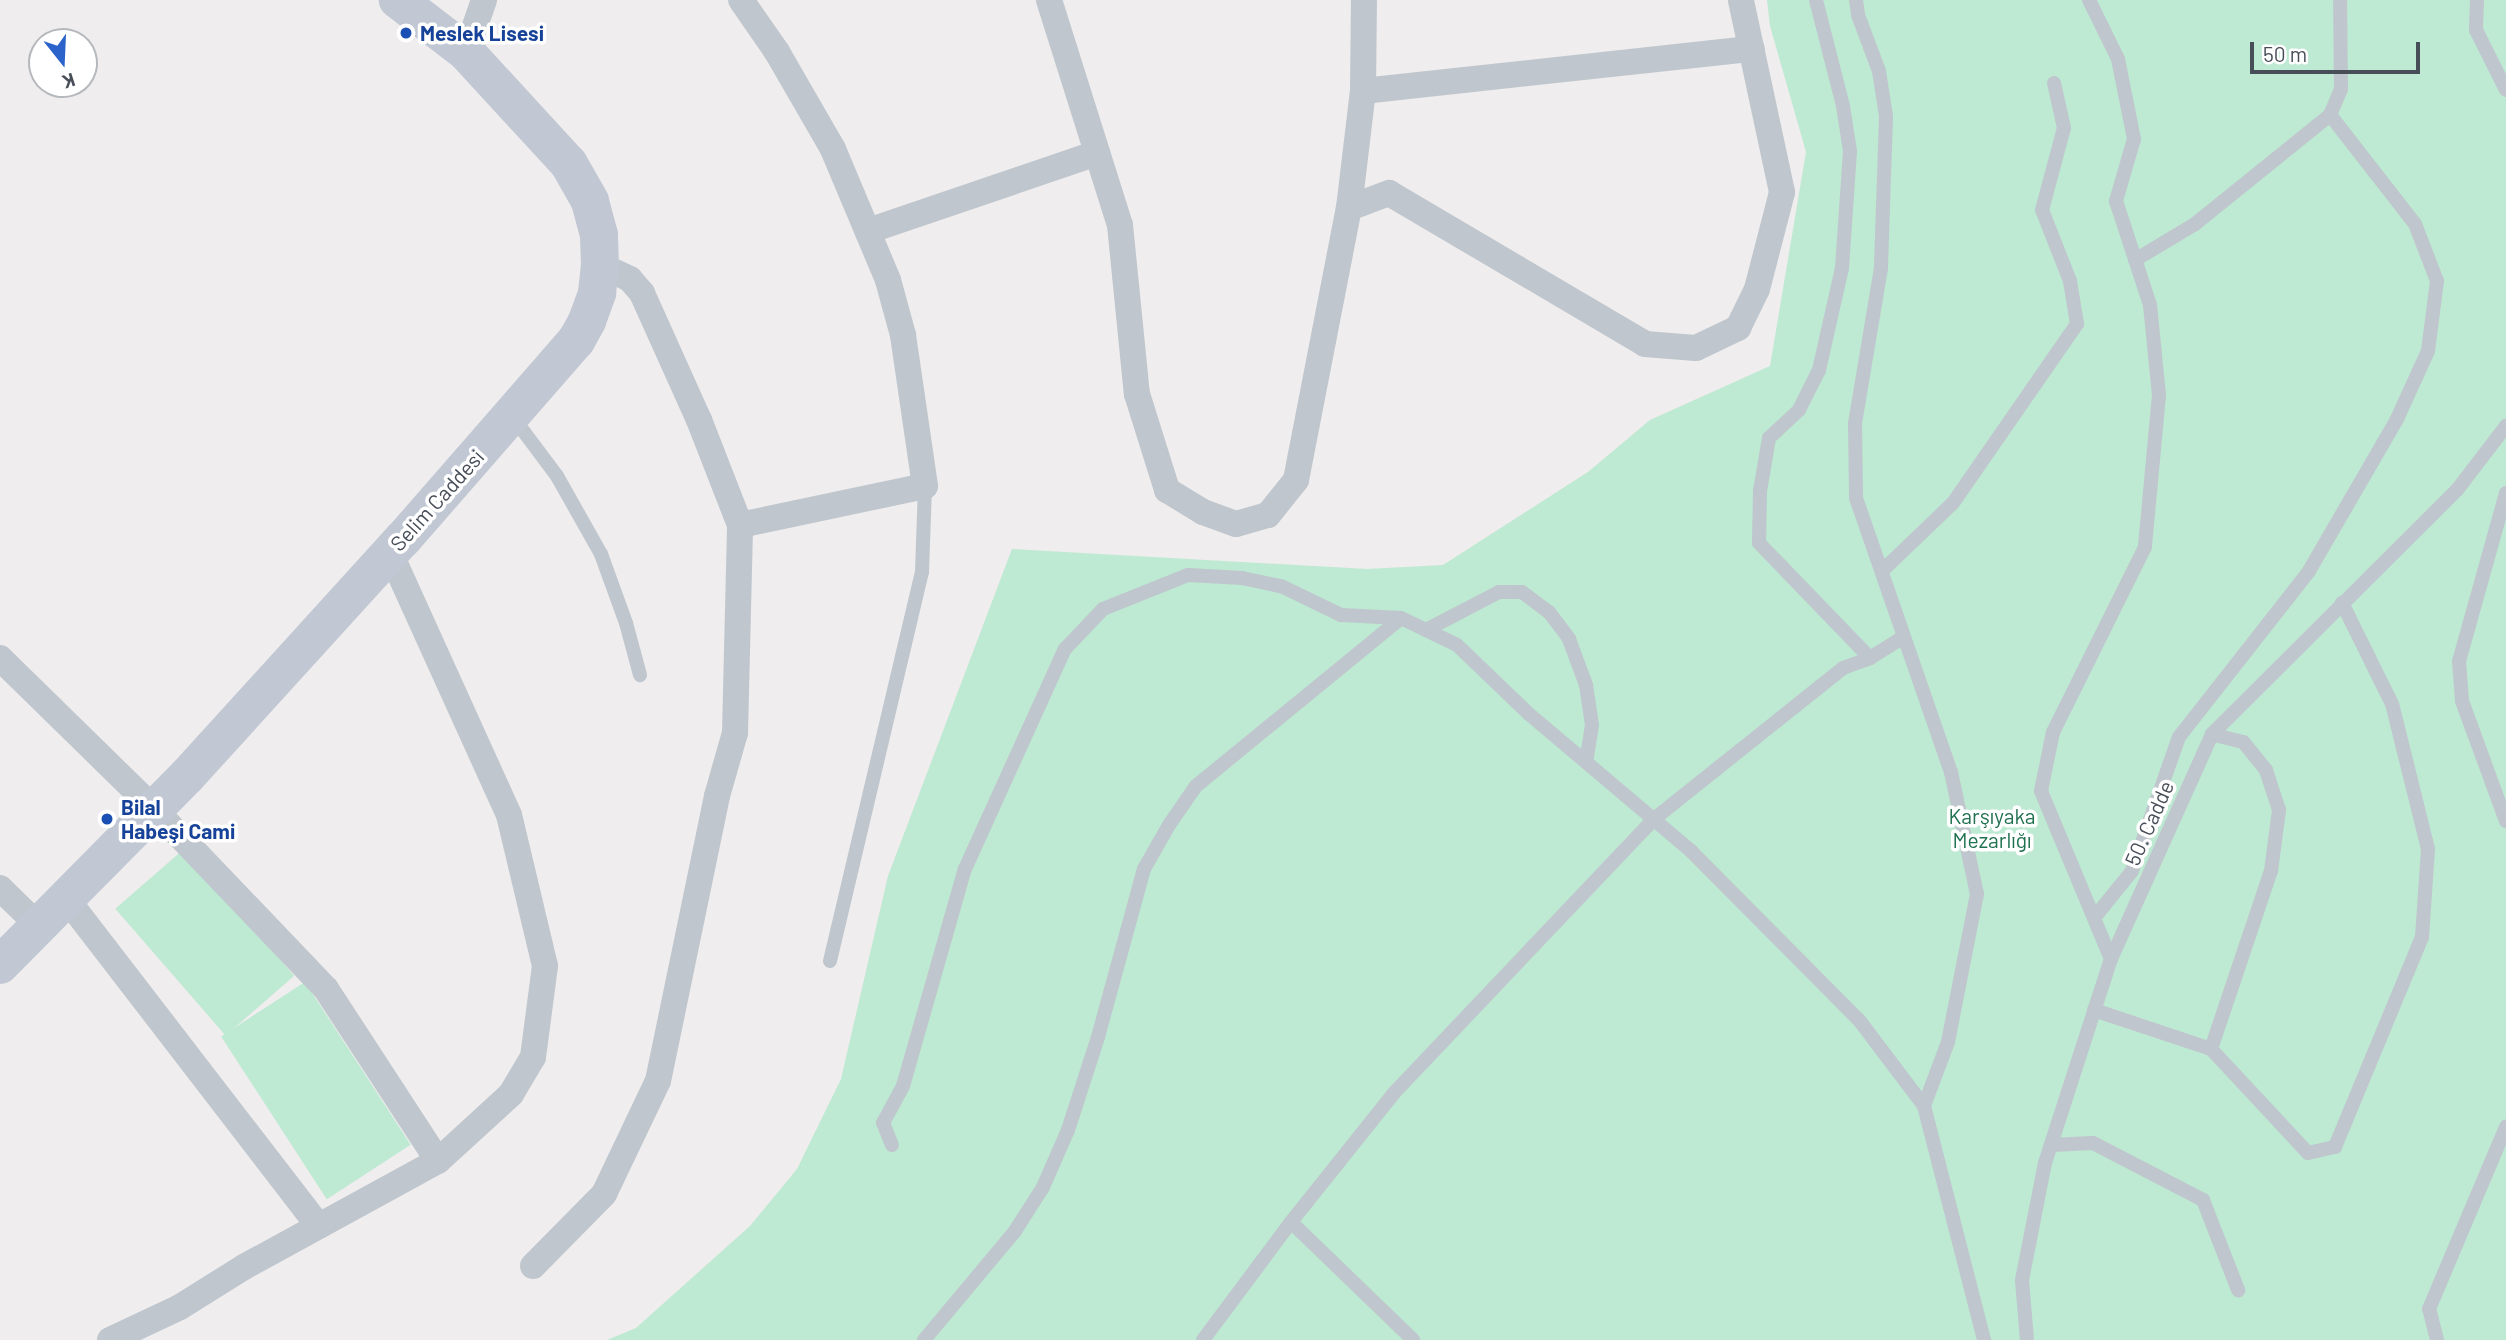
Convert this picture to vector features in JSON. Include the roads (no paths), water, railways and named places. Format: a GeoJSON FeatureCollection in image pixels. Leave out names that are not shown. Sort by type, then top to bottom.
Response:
{"type":"FeatureCollection","features":[{"type":"Feature","properties":{"kind":"main road","name":"Selim Caddesi"},"geometry":{"type":"LineString","coordinates":[[0,965],[154,809],[390,553],[576,341],[597,293],[599,235],[590,201],[569,164],[466,51],[398,0]]}},
{"type":"Feature","properties":{"kind":"street"},"geometry":{"type":"LineString","coordinates":[[466,51],[484,0]]}},
{"type":"Feature","properties":{"kind":"street"},"geometry":{"type":"LineString","coordinates":[[740,525],[925,486],[903,335],[888,280],[833,149],[810,105],[778,52],[741,0]]}},
{"type":"Feature","properties":{"kind":"street"},"geometry":{"type":"LineString","coordinates":[[1049,0],[1120,225],[1137,394],[1167,490],[1203,512],[1236,524],[1268,515],[1296,480],[1349,208],[1363,91],[1364,0]]}},
{"type":"Feature","properties":{"kind":"street"},"geometry":{"type":"LineString","coordinates":[[1349,208],[1389,193],[1645,344],[1696,348],[1738,327],[1757,289],[1782,192],[1741,0]]}},
{"type":"Feature","properties":{"kind":"street"},"geometry":{"type":"LineString","coordinates":[[1363,91],[1752,49]]}},
{"type":"Feature","properties":{"kind":"street"},"geometry":{"type":"LineString","coordinates":[[868,231],[1097,153]]}},
{"type":"Feature","properties":{"kind":"street"},"geometry":{"type":"LineString","coordinates":[[533,1266],[604,1194],[658,1081],[718,796],[735,733],[740,525],[699,420],[642,293],[630,279],[600,265]]}},
{"type":"Feature","properties":{"kind":"street"},"geometry":{"type":"LineString","coordinates":[[110,1340],[180,1307],[438,1161],[511,1094],[533,1057],[545,966],[509,815],[390,553]]}},
{"type":"Feature","properties":{"kind":"street"},"geometry":{"type":"LineString","coordinates":[[0,658],[154,809],[326,989],[438,1161]]}},
{"type":"Feature","properties":{"kind":"street"},"geometry":{"type":"LineString","coordinates":[[0,888],[39,926]]}},
{"type":"Feature","properties":{"kind":"street"},"geometry":{"type":"LineString","coordinates":[[66,898],[319,1226]]}},
{"type":"Feature","properties":{"kind":"lane"},"geometry":{"type":"LineString","coordinates":[[1816,0],[1843,106],[1850,151],[1842,268],[1819,370],[1799,410],[1769,438],[1760,491],[1759,543],[1870,658]]}},
{"type":"Feature","properties":{"kind":"lane"},"geometry":{"type":"LineString","coordinates":[[1856,0],[1858,15],[1879,71],[1886,116],[1881,268],[1855,423],[1856,498],[1951,772],[1977,894],[1948,1042],[1924,1106]]}},
{"type":"Feature","properties":{"kind":"lane"},"geometry":{"type":"LineString","coordinates":[[2089,0],[2118,59],[2134,139],[2116,201],[2150,305],[2159,395],[2145,547],[2053,732],[2041,791],[2111,959]]}},
{"type":"Feature","properties":{"kind":"lane"},"geometry":{"type":"LineString","coordinates":[[2135,260],[2194,224],[2330,115],[2341,89],[2340,0]]}},
{"type":"Feature","properties":{"kind":"lane"},"geometry":{"type":"LineString","coordinates":[[2477,0],[2476,30],[2506,90]]}},
{"type":"Feature","properties":{"kind":"lane"},"geometry":{"type":"LineString","coordinates":[[1882,571],[1953,503],[2077,324],[2070,281],[2042,210],[2064,128],[2054,83]]}},
{"type":"Feature","properties":{"kind":"lane"},"geometry":{"type":"LineString","coordinates":[[2094,918],[2132,871],[2179,737],[2309,571],[2397,419],[2427,351],[2437,281],[2415,224],[2330,115]]}},
{"type":"Feature","properties":{"kind":"lane"},"geometry":{"type":"LineString","coordinates":[[511,415],[557,476],[601,554],[626,623],[640,675]]}},
{"type":"Feature","properties":{"kind":"lane","name":"50. Cadde"},"geometry":{"type":"LineString","coordinates":[[2027,1340],[2022,1280],[2051,1145],[2111,959],[2212,734],[2457,490],[2506,426]]}},
{"type":"Feature","properties":{"kind":"lane"},"geometry":{"type":"LineString","coordinates":[[830,961],[922,572],[925,486]]}},
{"type":"Feature","properties":{"kind":"lane"},"geometry":{"type":"LineString","coordinates":[[2506,494],[2459,661],[2462,701],[2506,821]]}},
{"type":"Feature","properties":{"kind":"lane"},"geometry":{"type":"LineString","coordinates":[[892,1145],[883,1123],[904,1086],[965,869],[1065,649],[1103,609],[1188,575],[1242,578],[1280,586],[1341,615],[1401,618],[1457,645],[1529,714],[1691,851],[1859,1020],[1924,1106],[1984,1340]]}},
{"type":"Feature","properties":{"kind":"lane"},"geometry":{"type":"LineString","coordinates":[[1426,630],[1499,593],[1522,592],[1549,612],[1569,639],[1586,685],[1592,725],[1586,761]]}},
{"type":"Feature","properties":{"kind":"lane"},"geometry":{"type":"LineString","coordinates":[[2094,1010],[2211,1049],[2308,1153],[2335,1147],[2422,937],[2428,849],[2392,704],[2342,603]]}},
{"type":"Feature","properties":{"kind":"lane"},"geometry":{"type":"LineString","coordinates":[[924,1340],[1015,1231],[1043,1187],[1068,1130],[1098,1037],[1144,869],[1169,825],[1196,786],[1401,618]]}},
{"type":"Feature","properties":{"kind":"lane"},"geometry":{"type":"LineString","coordinates":[[1203,1340],[1291,1222],[1394,1094],[1654,819],[1843,668],[1870,658],[1904,637]]}},
{"type":"Feature","properties":{"kind":"lane"},"geometry":{"type":"LineString","coordinates":[[2211,1049],[2271,872],[2278,810],[2266,770],[2243,742],[2212,734]]}},
{"type":"Feature","properties":{"kind":"lane"},"geometry":{"type":"LineString","coordinates":[[2437,1340],[2430,1309],[2506,1127]]}},
{"type":"Feature","properties":{"kind":"lane"},"geometry":{"type":"LineString","coordinates":[[2051,1145],[2093,1143],[2203,1200],[2238,1290]]}},
{"type":"Feature","properties":{"kind":"lane"},"geometry":{"type":"LineString","coordinates":[[1291,1222],[1413,1340]]}},
{"type":"Feature","properties":{"kind":"place","name":"Meslek Lisesi"},"geometry":{"type":"Point","coordinates":[406,33]}},
{"type":"Feature","properties":{"kind":"place","name":"Bilal Habeşi Cami"},"geometry":{"type":"Point","coordinates":[107,819]}},
{"type":"Feature","properties":{"kind":"park label","name":"Karşıyaka Mezarlığı"},"geometry":{"type":"Point","coordinates":[1992,828]}}]}
